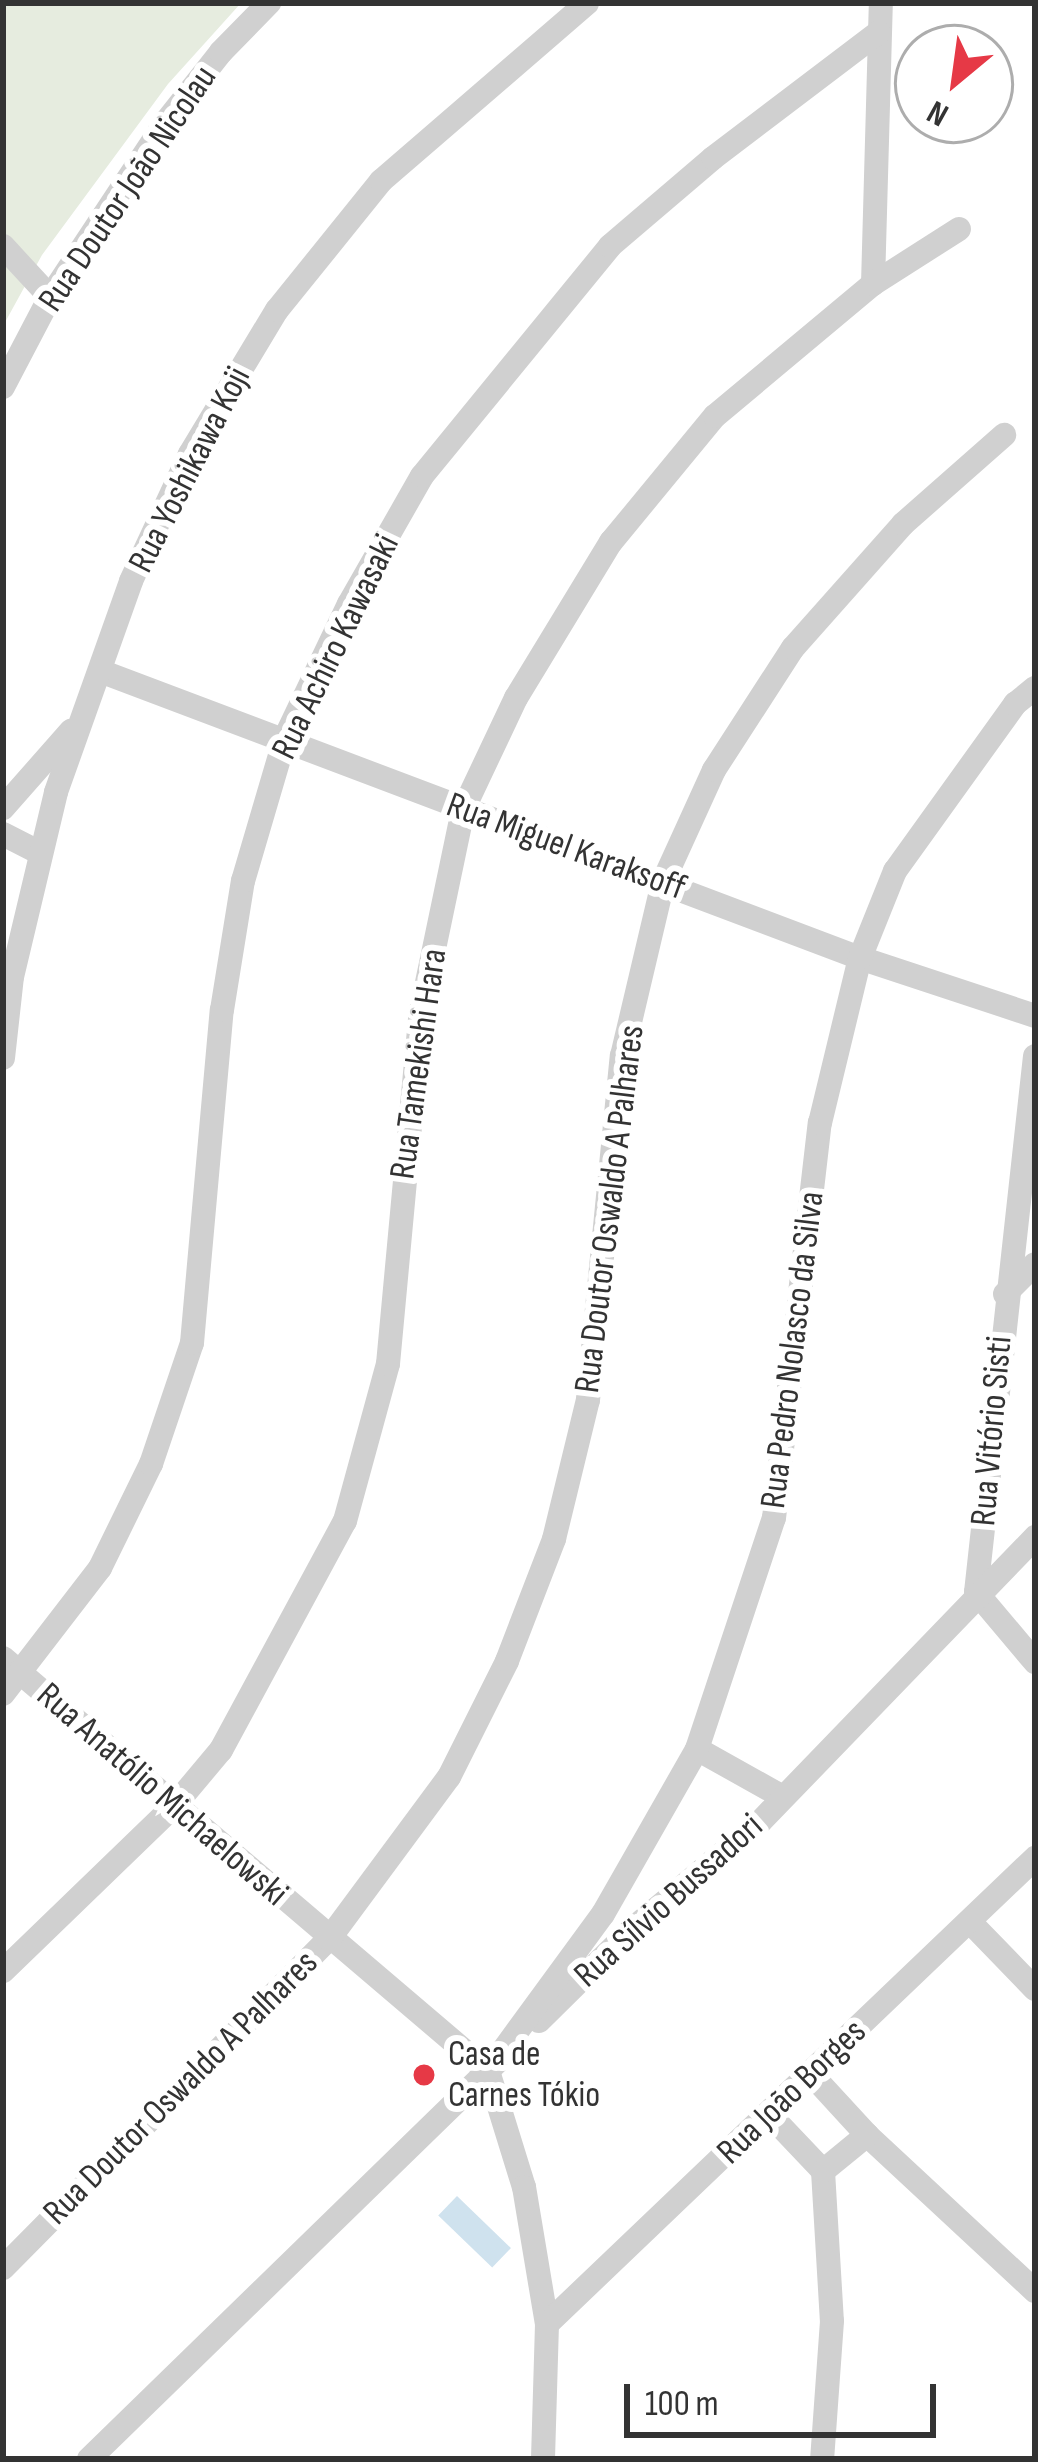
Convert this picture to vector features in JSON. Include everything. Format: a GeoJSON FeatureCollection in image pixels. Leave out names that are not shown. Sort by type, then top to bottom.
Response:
{"type":"FeatureCollection","features":[{"type":"Feature","properties":{"kind":"street","name":"Rua Doutor João Nicolau"},"geometry":{"type":"LineString","coordinates":[[3,387],[50,297],[165,123],[220,52],[269,3]]}},
{"type":"Feature","properties":{"kind":"street","name":"Rua Yoshikawa Koji"},"geometry":{"type":"LineString","coordinates":[[3,1058],[12,977],[38,852],[131,581],[190,454],[277,310],[381,181],[587,3]]}},
{"type":"Feature","properties":{"kind":"street"},"geometry":{"type":"LineString","coordinates":[[873,284],[880,3]]}},
{"type":"Feature","properties":{"kind":"street","name":"Rua Achiro Kawasaki"},"geometry":{"type":"LineString","coordinates":[[3,1694],[13,1666],[100,1568],[151,1464],[192,1343],[222,1010],[243,881],[285,738],[349,604],[422,476],[520,350],[610,246],[713,158],[879,32]]}},
{"type":"Feature","properties":{"kind":"street","name":"Rua Tamekishi Hara"},"geometry":{"type":"LineString","coordinates":[[3,1971],[174,1806],[221,1750],[345,1521],[388,1364],[420,1016],[463,810],[516,698],[611,542],[715,416],[873,284],[959,230]]}},
{"type":"Feature","properties":{"kind":"street"},"geometry":{"type":"LineString","coordinates":[[3,246],[50,297]]}},
{"type":"Feature","properties":{"kind":"street","name":"Rua Doutor Oswaldo A Palhares"},"geometry":{"type":"LineString","coordinates":[[3,2268],[329,1939],[448,1777],[507,1661],[554,1539],[599,1332],[622,1056],[663,882],[714,770],[793,648],[903,524],[1004,435]]}},
{"type":"Feature","properties":{"kind":"street","name":"Rua Miguel Karaksoff"},"geometry":{"type":"LineString","coordinates":[[100,671],[860,958],[1035,1016]]}},
{"type":"Feature","properties":{"kind":"street","name":"Rua Pedro Nolasco da Silva"},"geometry":{"type":"LineString","coordinates":[[488,2071],[603,1914],[697,1749],[774,1518],[820,1123],[860,958],[895,871],[1016,704],[1035,688]]}},
{"type":"Feature","properties":{"kind":"street"},"geometry":{"type":"LineString","coordinates":[[3,808],[81,720]]}},
{"type":"Feature","properties":{"kind":"street"},"geometry":{"type":"LineString","coordinates":[[3,834],[38,852]]}},
{"type":"Feature","properties":{"kind":"street","name":"Rua Vitório Sisti"},"geometry":{"type":"LineString","coordinates":[[976,1592],[1005,1294],[1035,1056]]}},
{"type":"Feature","properties":{"kind":"street"},"geometry":{"type":"LineString","coordinates":[[1005,1294],[1035,1264]]}},
{"type":"Feature","properties":{"kind":"street","name":"Rua Sílvio Bussadori"},"geometry":{"type":"LineString","coordinates":[[89,2459],[628,1932],[761,1821],[976,1592],[1035,1537]]}},
{"type":"Feature","properties":{"kind":"street"},"geometry":{"type":"LineString","coordinates":[[976,1592],[1035,1662]]}},
{"type":"Feature","properties":{"kind":"street","name":"Rua Anatólio Michaelowski"},"geometry":{"type":"LineString","coordinates":[[13,1666],[488,2071]]}},
{"type":"Feature","properties":{"kind":"street"},"geometry":{"type":"LineString","coordinates":[[697,1749],[782,1797]]}},
{"type":"Feature","properties":{"kind":"street","name":"Rua João Borges"},"geometry":{"type":"LineString","coordinates":[[547,2324],[1035,1858]]}},
{"type":"Feature","properties":{"kind":"street"},"geometry":{"type":"LineString","coordinates":[[603,1914],[628,1932]]}},
{"type":"Feature","properties":{"kind":"street"},"geometry":{"type":"LineString","coordinates":[[970,1922],[1035,1989]]}},
{"type":"Feature","properties":{"kind":"street"},"geometry":{"type":"LineString","coordinates":[[488,2071],[524,2187],[547,2324],[543,2459]]}},
{"type":"Feature","properties":{"kind":"street"},"geometry":{"type":"LineString","coordinates":[[812,2074],[867,2135],[1035,2291]]}},
{"type":"Feature","properties":{"kind":"street"},"geometry":{"type":"LineString","coordinates":[[769,2114],[823,2171],[832,2320],[823,2459]]}},
{"type":"Feature","properties":{"kind":"street"},"geometry":{"type":"LineString","coordinates":[[823,2171],[867,2135]]}},
{"type":"Feature","properties":{"kind":"shaded area"},"geometry":{"type":"Polygon","coordinates":[[[3,3],[241,3],[168,84],[42,255],[3,326],[3,3]]]}},
{"type":"Feature","properties":{"kind":"water"},"geometry":{"type":"Polygon","coordinates":[[[457,2196],[511,2248],[492,2268],[438,2215],[457,2196]]]}},
{"type":"Feature","properties":{"kind":"place","name":"Casa de Carnes Tókio"},"geometry":{"type":"Point","coordinates":[424,2075]}}]}
